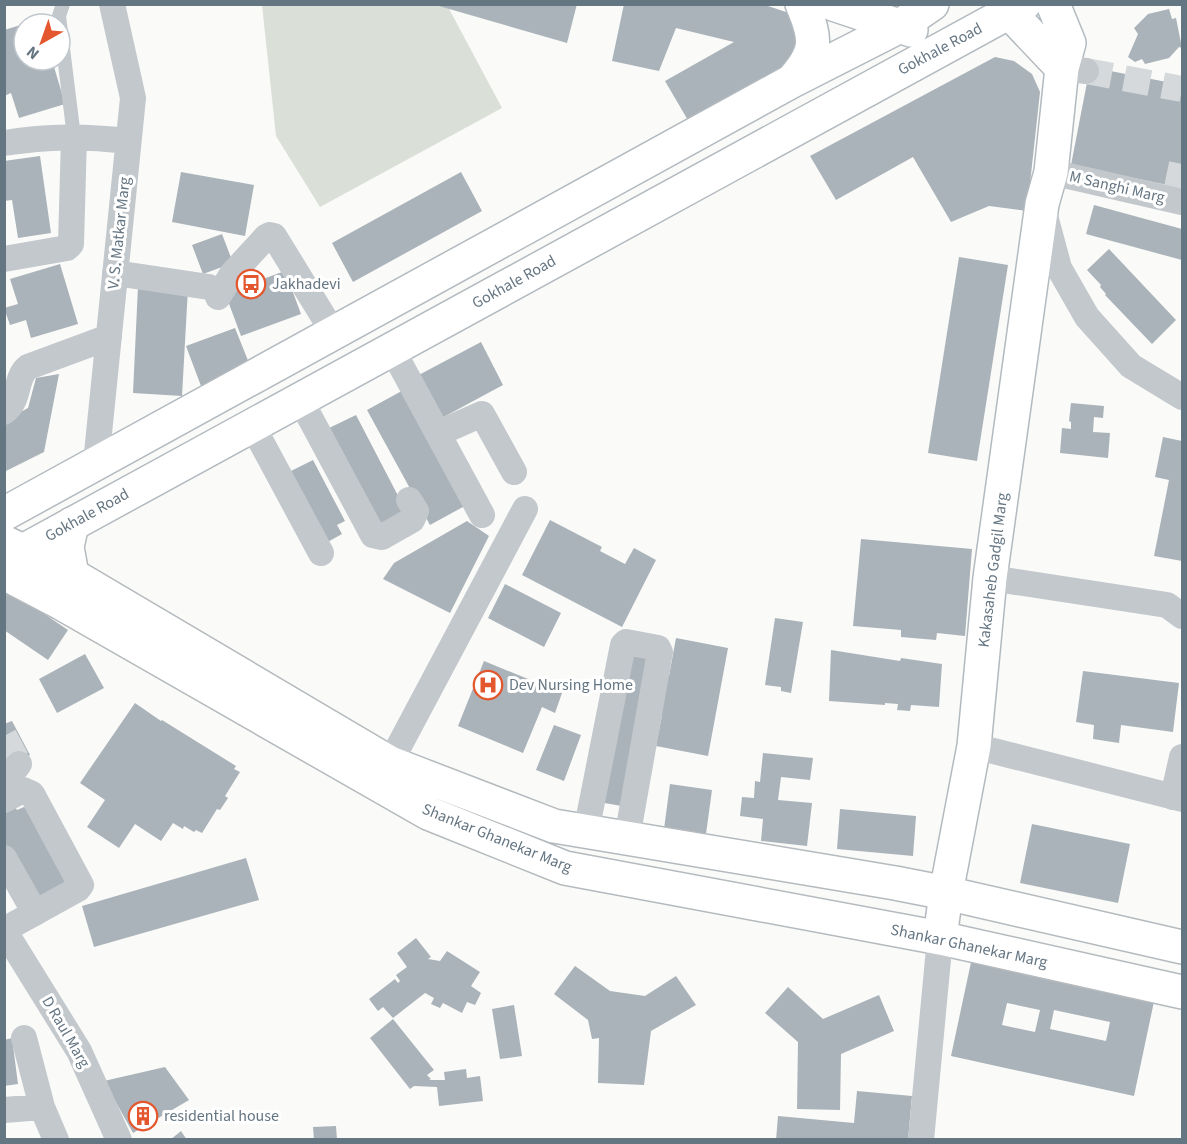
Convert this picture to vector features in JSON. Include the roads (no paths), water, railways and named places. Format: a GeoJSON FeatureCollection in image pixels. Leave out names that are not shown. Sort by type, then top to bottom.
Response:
{"type":"FeatureCollection","features":[{"type":"Feature","properties":{"kind":"main road"},"geometry":{"type":"LineString","coordinates":[[792,81],[807,63],[812,45],[812,30],[802,4]]}},
{"type":"Feature","properties":{"kind":"main road"},"geometry":{"type":"LineString","coordinates":[[833,4],[949,44]]}},
{"type":"Feature","properties":{"kind":"main road"},"geometry":{"type":"LineString","coordinates":[[4,514],[792,81],[900,26],[932,4]]}},
{"type":"Feature","properties":{"kind":"main road","name":"Kakasaheb Gadgil Marg"},"geometry":{"type":"LineString","coordinates":[[939,938],[974,746],[990,578],[1042,204],[1074,70],[1069,43],[1053,4]]}},
{"type":"Feature","properties":{"kind":"main road"},"geometry":{"type":"LineString","coordinates":[[1016,8],[1074,70]]}},
{"type":"Feature","properties":{"kind":"main road","name":"Gokhale Road"},"geometry":{"type":"LineString","coordinates":[[9,557],[1016,8]]}},
{"type":"Feature","properties":{"kind":"main road"},"geometry":{"type":"LineString","coordinates":[[72,524],[67,547],[72,575]]}},
{"type":"Feature","properties":{"kind":"main road"},"geometry":{"type":"LineString","coordinates":[[9,557],[72,575],[390,763],[554,826],[946,892],[1182,947]]}},
{"type":"Feature","properties":{"kind":"main road","name":"Shankar Ghanekar Marg"},"geometry":{"type":"LineString","coordinates":[[9,557],[72,609],[428,813],[566,868],[939,938],[1182,992]]}},
{"type":"Feature","properties":{"kind":"street","name":"V. S. Matkar Marg"},"geometry":{"type":"LineString","coordinates":[[96,463],[132,98],[112,4]]}},
{"type":"Feature","properties":{"kind":"street"},"geometry":{"type":"LineString","coordinates":[[4,143],[46,137],[129,141]]}},
{"type":"Feature","properties":{"kind":"street"},"geometry":{"type":"LineString","coordinates":[[4,259],[67,248],[71,244],[74,137]]}},
{"type":"Feature","properties":{"kind":"street","name":"M Sanghi Marg"},"geometry":{"type":"LineString","coordinates":[[1051,172],[1178,196]]}},
{"type":"Feature","properties":{"kind":"street"},"geometry":{"type":"LineString","coordinates":[[1042,204],[1059,268],[1087,317],[1131,366],[1182,397]]}},
{"type":"Feature","properties":{"kind":"street"},"geometry":{"type":"LineString","coordinates":[[115,273],[214,292],[266,237],[274,236],[329,335]]}},
{"type":"Feature","properties":{"kind":"street"},"geometry":{"type":"LineString","coordinates":[[296,287],[329,335]]}},
{"type":"Feature","properties":{"kind":"street"},"geometry":{"type":"LineString","coordinates":[[4,412],[11,407],[16,397],[24,370],[109,338]]}},
{"type":"Feature","properties":{"kind":"street"},"geometry":{"type":"LineString","coordinates":[[392,349],[482,515]]}},
{"type":"Feature","properties":{"kind":"street"},"geometry":{"type":"LineString","coordinates":[[300,399],[373,535],[382,537],[412,520],[416,511],[409,500]]}},
{"type":"Feature","properties":{"kind":"street"},"geometry":{"type":"LineString","coordinates":[[439,433],[482,414],[514,472]]}},
{"type":"Feature","properties":{"kind":"street"},"geometry":{"type":"LineString","coordinates":[[252,425],[321,553]]}},
{"type":"Feature","properties":{"kind":"street"},"geometry":{"type":"LineString","coordinates":[[390,763],[525,509]]}},
{"type":"Feature","properties":{"kind":"street"},"geometry":{"type":"LineString","coordinates":[[990,578],[1167,605],[1182,616]]}},
{"type":"Feature","properties":{"kind":"street"},"geometry":{"type":"LineString","coordinates":[[586,831],[623,645],[626,642],[658,648],[660,652],[627,838]]}},
{"type":"Feature","properties":{"kind":"street"},"geometry":{"type":"LineString","coordinates":[[974,746],[1178,798],[1182,757]]}},
{"type":"Feature","properties":{"kind":"street"},"geometry":{"type":"LineString","coordinates":[[4,800],[23,789],[32,794],[81,885],[78,889],[4,930]]}},
{"type":"Feature","properties":{"kind":"street"},"geometry":{"type":"LineString","coordinates":[[5,861],[35,913]]}},
{"type":"Feature","properties":{"kind":"street","name":"D Raul Marg"},"geometry":{"type":"LineString","coordinates":[[4,930],[79,1051],[119,1140]]}},
{"type":"Feature","properties":{"kind":"street","name":"Kakasaheb Gadgil Marg"},"geometry":{"type":"LineString","coordinates":[[921,1140],[939,938]]}},
{"type":"Feature","properties":{"kind":"street"},"geometry":{"type":"LineString","coordinates":[[24,1038],[42,1107],[56,1140]]}},
{"type":"Feature","properties":{"kind":"street"},"geometry":{"type":"LineString","coordinates":[[4,1110],[42,1107]]}},
{"type":"Feature","properties":{"kind":"lane"},"geometry":{"type":"LineString","coordinates":[[63,4],[59,16],[74,137]]}},
{"type":"Feature","properties":{"kind":"tunnel"},"geometry":{"type":"LineString","coordinates":[[1086,71],[1182,89]]}},
{"type":"Feature","properties":{"kind":"tunnel"},"geometry":{"type":"LineString","coordinates":[[1177,188],[1182,164]]}},
{"type":"Feature","properties":{"kind":"tunnel"},"geometry":{"type":"LineString","coordinates":[[4,736],[19,764]]}},
{"type":"Feature","properties":{"kind":"place","name":"Jakhadevi"},"geometry":{"type":"Point","coordinates":[251,284]}},
{"type":"Feature","properties":{"kind":"place","name":"Dev Nursing Home"},"geometry":{"type":"Point","coordinates":[488,685]}},
{"type":"Feature","properties":{"kind":"place","name":"residential house"},"geometry":{"type":"Point","coordinates":[143,1116]}}]}
